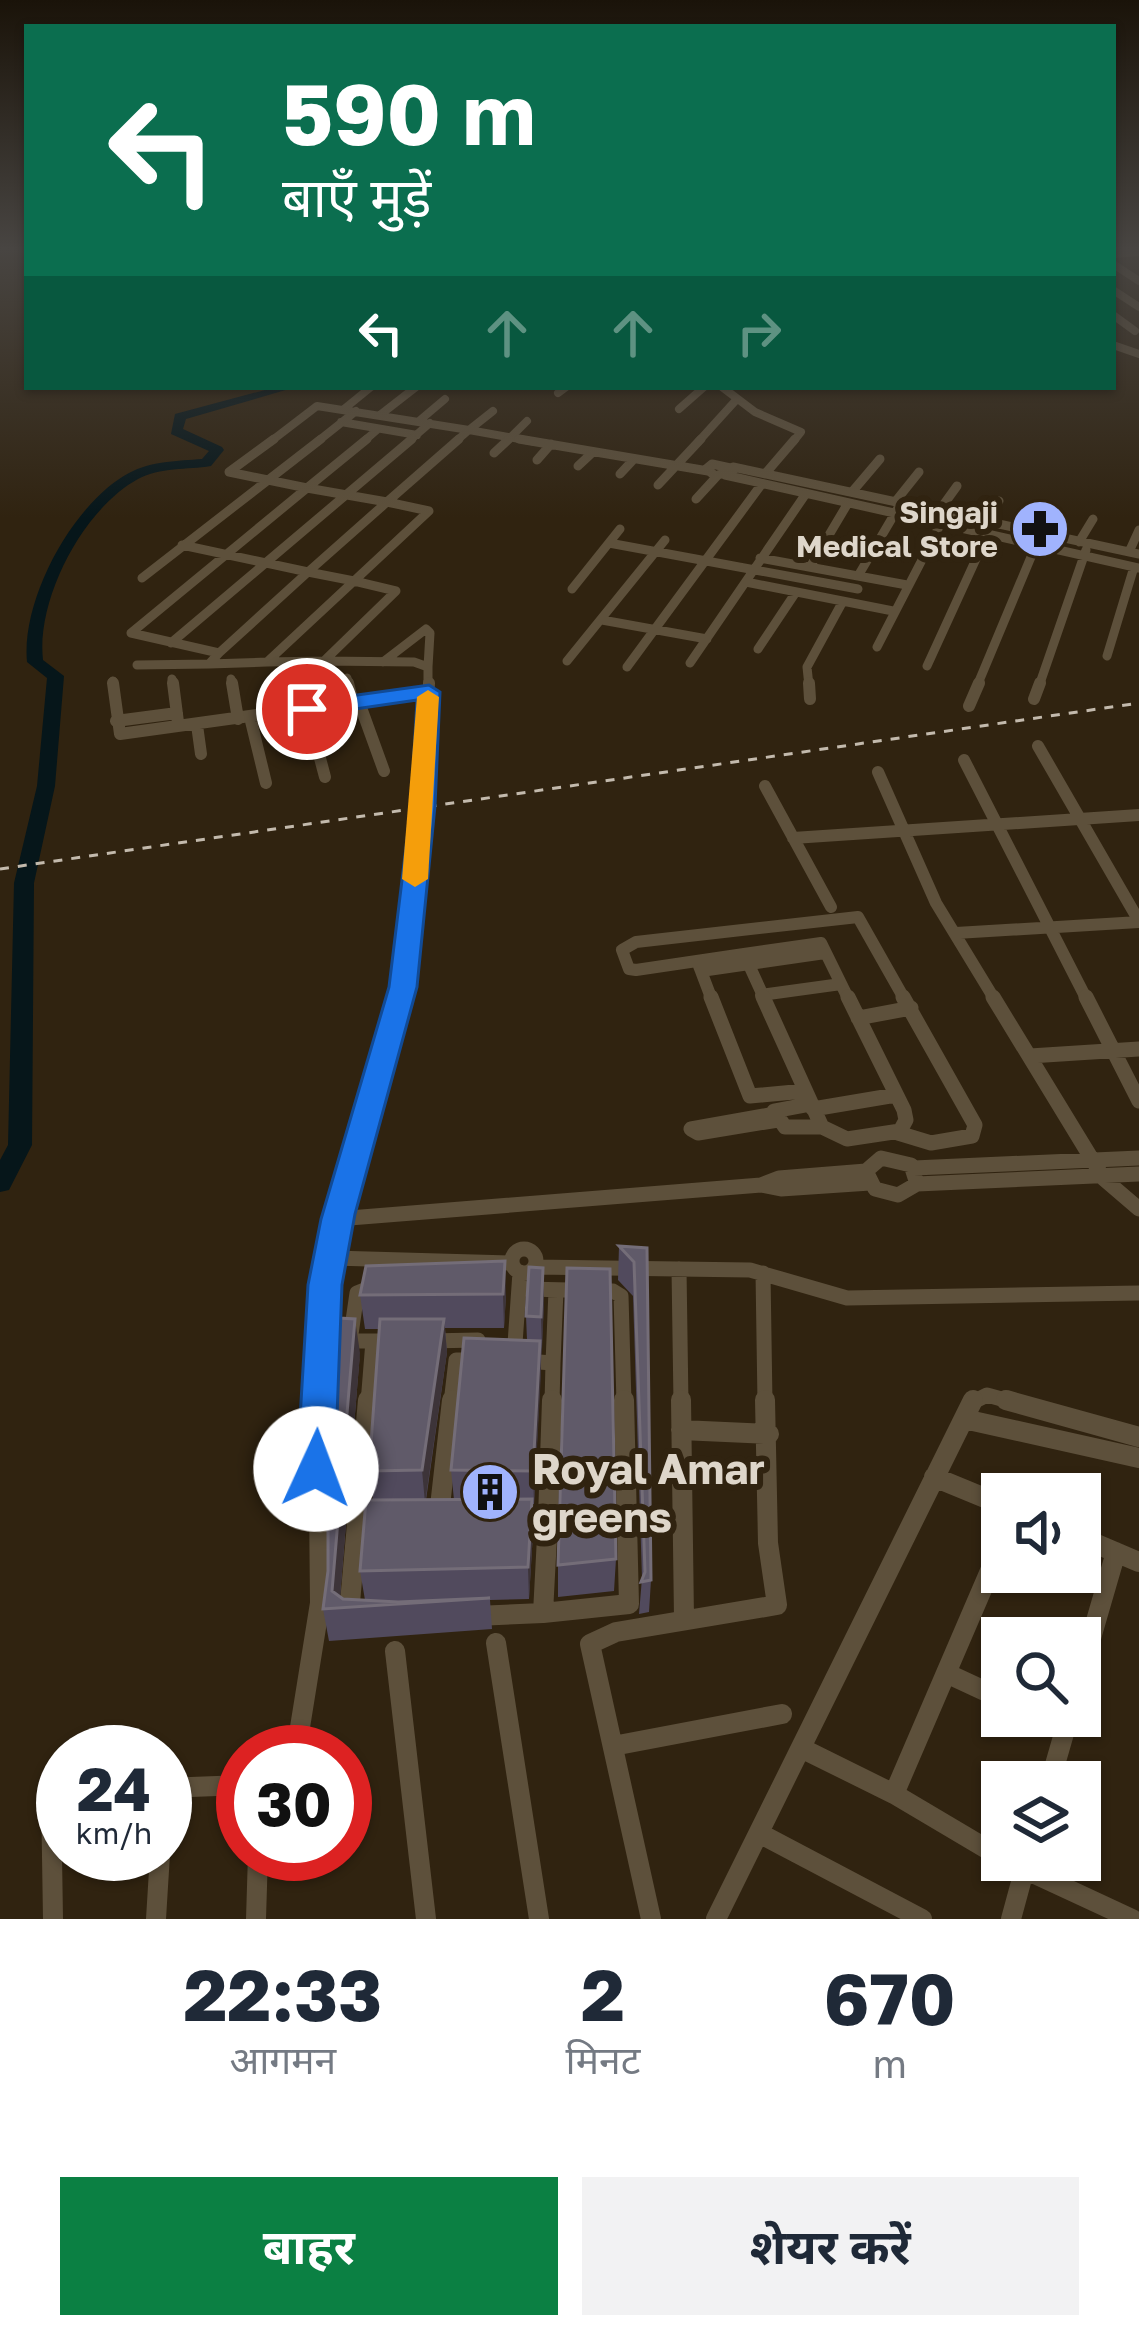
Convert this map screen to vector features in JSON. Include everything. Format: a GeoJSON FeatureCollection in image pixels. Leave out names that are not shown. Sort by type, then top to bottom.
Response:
{"type":"FeatureCollection","features":[{"type":"Feature","properties":{"kind":"street"},"geometry":{"type":"LineString","coordinates":[[344,409],[367,390]]}},
{"type":"Feature","properties":{"kind":"street"},"geometry":{"type":"LineString","coordinates":[[380,415],[412,390]]}},
{"type":"Feature","properties":{"kind":"street"},"geometry":{"type":"LineString","coordinates":[[679,410],[701,390]]}},
{"type":"Feature","properties":{"kind":"street"},"geometry":{"type":"LineString","coordinates":[[627,668],[801,432],[765,417],[726,390]]}},
{"type":"Feature","properties":{"kind":"street"},"geometry":{"type":"LineString","coordinates":[[171,643],[417,435],[445,399]]}},
{"type":"Feature","properties":{"kind":"street"},"geometry":{"type":"LineString","coordinates":[[658,485],[737,399]]}},
{"type":"Feature","properties":{"kind":"street"},"geometry":{"type":"LineString","coordinates":[[266,663],[429,511],[229,471],[314,407],[939,511],[1036,545],[1134,553],[1139,530]]}},
{"type":"Feature","properties":{"kind":"street"},"geometry":{"type":"LineString","coordinates":[[142,578],[356,411]]}},
{"type":"Feature","properties":{"kind":"street"},"geometry":{"type":"LineString","coordinates":[[209,664],[493,411]]}},
{"type":"Feature","properties":{"kind":"street"},"geometry":{"type":"LineString","coordinates":[[752,430],[765,417]]}},
{"type":"Feature","properties":{"kind":"street"},"geometry":{"type":"LineString","coordinates":[[341,422],[417,435]]}},
{"type":"Feature","properties":{"kind":"street"},"geometry":{"type":"LineString","coordinates":[[494,454],[527,422]]}},
{"type":"Feature","properties":{"kind":"street"},"geometry":{"type":"LineString","coordinates":[[219,653],[131,631],[378,429]]}},
{"type":"Feature","properties":{"kind":"street"},"geometry":{"type":"LineString","coordinates":[[537,460],[551,444]]}},
{"type":"Feature","properties":{"kind":"street"},"geometry":{"type":"LineString","coordinates":[[578,466],[593,452]]}},
{"type":"Feature","properties":{"kind":"street"},"geometry":{"type":"LineString","coordinates":[[620,474],[634,458]]}},
{"type":"Feature","properties":{"kind":"street"},"geometry":{"type":"LineString","coordinates":[[810,567],[850,498],[880,459]]}},
{"type":"Feature","properties":{"kind":"street"},"geometry":{"type":"LineString","coordinates":[[696,499],[721,472]]}},
{"type":"Feature","properties":{"kind":"street"},"geometry":{"type":"LineString","coordinates":[[809,699],[806,668],[858,590],[897,506],[919,472]]}},
{"type":"Feature","properties":{"kind":"street"},"geometry":{"type":"LineString","coordinates":[[763,479],[805,495],[850,498]]}},
{"type":"Feature","properties":{"kind":"street"},"geometry":{"type":"LineString","coordinates":[[939,511],[957,486]]}},
{"type":"Feature","properties":{"kind":"street"},"geometry":{"type":"LineString","coordinates":[[690,663],[805,495]]}},
{"type":"Feature","properties":{"kind":"street"},"geometry":{"type":"LineString","coordinates":[[927,666],[999,501]]}},
{"type":"Feature","properties":{"kind":"street"},"geometry":{"type":"LineString","coordinates":[[897,506],[940,525],[1032,532],[1137,567],[1106,656]]}},
{"type":"Feature","properties":{"kind":"street"},"geometry":{"type":"LineString","coordinates":[[1032,532],[1045,511]]}},
{"type":"Feature","properties":{"kind":"street"},"geometry":{"type":"LineString","coordinates":[[1034,698],[1093,519]]}},
{"type":"Feature","properties":{"kind":"street"},"geometry":{"type":"LineString","coordinates":[[878,647],[940,525]]}},
{"type":"Feature","properties":{"kind":"street"},"geometry":{"type":"LineString","coordinates":[[572,590],[620,529]]}},
{"type":"Feature","properties":{"kind":"street"},"geometry":{"type":"LineString","coordinates":[[567,661],[665,540]]}},
{"type":"Feature","properties":{"kind":"street"},"geometry":{"type":"LineString","coordinates":[[609,543],[858,590]]}},
{"type":"Feature","properties":{"kind":"street"},"geometry":{"type":"LineString","coordinates":[[182,545],[391,588],[395,595],[324,662]]}},
{"type":"Feature","properties":{"kind":"street"},"geometry":{"type":"LineString","coordinates":[[969,706],[1036,545]]}},
{"type":"Feature","properties":{"kind":"street"},"geometry":{"type":"LineString","coordinates":[[760,558],[907,585]]}},
{"type":"Feature","properties":{"kind":"street"},"geometry":{"type":"LineString","coordinates":[[746,582],[893,610]]}},
{"type":"Feature","properties":{"kind":"street"},"geometry":{"type":"LineString","coordinates":[[758,650],[796,592]]}},
{"type":"Feature","properties":{"kind":"street"},"geometry":{"type":"LineString","coordinates":[[602,620],[707,639]]}},
{"type":"Feature","properties":{"kind":"street"},"geometry":{"type":"LineString","coordinates":[[383,662],[419,630],[430,634],[423,806],[403,987],[337,1219],[761,1185],[781,1189],[870,1172],[892,1157],[895,1134],[906,1120],[809,920]]}},
{"type":"Feature","properties":{"kind":"street"},"geometry":{"type":"LineString","coordinates":[[137,665],[383,662],[428,667]]}},
{"type":"Feature","properties":{"kind":"street"},"geometry":{"type":"LineString","coordinates":[[291,677],[325,777]]}},
{"type":"Feature","properties":{"kind":"street"},"geometry":{"type":"LineString","coordinates":[[346,678],[384,772]]}},
{"type":"Feature","properties":{"kind":"street"},"geometry":{"type":"LineString","coordinates":[[172,679],[178,720]]}},
{"type":"Feature","properties":{"kind":"street"},"geometry":{"type":"LineString","coordinates":[[231,679],[266,784]]}},
{"type":"Feature","properties":{"kind":"street"},"geometry":{"type":"LineString","coordinates":[[112,681],[116,721],[178,720],[197,725],[429,692]]}},
{"type":"Feature","properties":{"kind":"street"},"geometry":{"type":"LineString","coordinates":[[197,725],[201,754]]}},
{"type":"Feature","properties":{"kind":"street"},"geometry":{"type":"LineString","coordinates":[[956,933],[1139,921],[1038,746]]}},
{"type":"Feature","properties":{"kind":"street"},"geometry":{"type":"LineString","coordinates":[[964,760],[1139,1101]]}},
{"type":"Feature","properties":{"kind":"street"},"geometry":{"type":"LineString","coordinates":[[878,772],[936,903],[1104,1179],[1139,1209]]}},
{"type":"Feature","properties":{"kind":"street"},"geometry":{"type":"LineString","coordinates":[[765,786],[831,907]]}},
{"type":"Feature","properties":{"kind":"street"},"geometry":{"type":"LineString","coordinates":[[794,838],[1139,815]]}},
{"type":"Feature","properties":{"kind":"street"},"geometry":{"type":"LineString","coordinates":[[746,959],[823,1127],[838,1138],[895,1134],[931,1143],[976,1132],[863,920],[852,916],[636,941],[622,950],[629,969],[634,970],[823,948]]}},
{"type":"Feature","properties":{"kind":"street"},"geometry":{"type":"LineString","coordinates":[[699,966],[750,1096],[810,1101]]}},
{"type":"Feature","properties":{"kind":"street"},"geometry":{"type":"LineString","coordinates":[[761,995],[841,984]]}},
{"type":"Feature","properties":{"kind":"street"},"geometry":{"type":"LineString","coordinates":[[858,1018],[911,1008]]}},
{"type":"Feature","properties":{"kind":"street"},"geometry":{"type":"LineString","coordinates":[[1030,1056],[1139,1049]]}},
{"type":"Feature","properties":{"kind":"street"},"geometry":{"type":"LineString","coordinates":[[823,1127],[789,1128],[777,1117],[777,1108],[896,1094]]}},
{"type":"Feature","properties":{"kind":"street"},"geometry":{"type":"LineString","coordinates":[[724,1125],[777,1117]]}},
{"type":"Feature","properties":{"kind":"street"},"geometry":{"type":"LineString","coordinates":[[852,1139],[883,1193],[899,1195],[916,1176],[1139,1159]]}},
{"type":"Feature","properties":{"kind":"street"},"geometry":{"type":"LineString","coordinates":[[892,1157],[916,1176],[1104,1179],[1139,1174]]}},
{"type":"Feature","properties":{"kind":"street"},"geometry":{"type":"LineString","coordinates":[[300,1725],[320,1603],[318,1393],[325,1285],[341,1219]]}},
{"type":"Feature","properties":{"kind":"street"},"geometry":{"type":"LineString","coordinates":[[333,1258],[521,1275],[679,1269],[763,1274],[847,1298],[1139,1293]]}},
{"type":"Feature","properties":{"kind":"street"},"geometry":{"type":"LineString","coordinates":[[679,1269],[684,1618]]}},
{"type":"Feature","properties":{"kind":"street"},"geometry":{"type":"LineString","coordinates":[[650,1919],[590,1644],[600,1635],[777,1605],[768,1543],[763,1274]]}},
{"type":"Feature","properties":{"kind":"street"},"geometry":{"type":"LineString","coordinates":[[514,1360],[521,1275]]}},
{"type":"Feature","properties":{"kind":"street"},"geometry":{"type":"LineString","coordinates":[[450,1617],[625,1607],[631,1600],[621,1296],[614,1291],[556,1290],[521,1275],[499,1284]]}},
{"type":"Feature","properties":{"kind":"street"},"geometry":{"type":"LineString","coordinates":[[393,1285],[365,1286],[357,1293],[350,1341],[515,1340]]}},
{"type":"Feature","properties":{"kind":"street"},"geometry":{"type":"LineString","coordinates":[[543,1613],[556,1290]]}},
{"type":"Feature","properties":{"kind":"street"},"geometry":{"type":"LineString","coordinates":[[373,1341],[367,1519],[350,1616],[380,1620]]}},
{"type":"Feature","properties":{"kind":"street"},"geometry":{"type":"LineString","coordinates":[[460,1517],[428,1517],[456,1360],[554,1363]]}},
{"type":"Feature","properties":{"kind":"street"},"geometry":{"type":"LineString","coordinates":[[716,1919],[974,1397],[987,1395],[1139,1437]]}},
{"type":"Feature","properties":{"kind":"street"},"geometry":{"type":"LineString","coordinates":[[964,1419],[1139,1458]]}},
{"type":"Feature","properties":{"kind":"street"},"geometry":{"type":"LineString","coordinates":[[681,1430],[769,1434]]}},
{"type":"Feature","properties":{"kind":"street"},"geometry":{"type":"LineString","coordinates":[[934,1477],[981,1496]]}},
{"type":"Feature","properties":{"kind":"street"},"geometry":{"type":"LineString","coordinates":[[504,1517],[548,1517]]}},
{"type":"Feature","properties":{"kind":"street"},"geometry":{"type":"LineString","coordinates":[[1101,1546],[1139,1562]]}},
{"type":"Feature","properties":{"kind":"street"},"geometry":{"type":"LineString","coordinates":[[1097,1617],[1116,1552]]}},
{"type":"Feature","properties":{"kind":"street"},"geometry":{"type":"LineString","coordinates":[[894,1794],[981,1591]]}},
{"type":"Feature","properties":{"kind":"street"},"geometry":{"type":"LineString","coordinates":[[496,1643],[539,1919]]}},
{"type":"Feature","properties":{"kind":"street"},"geometry":{"type":"LineString","coordinates":[[395,1651],[426,1919]]}},
{"type":"Feature","properties":{"kind":"street"},"geometry":{"type":"LineString","coordinates":[[946,1672],[981,1689]]}},
{"type":"Feature","properties":{"kind":"street"},"geometry":{"type":"LineString","coordinates":[[613,1746],[782,1714]]}},
{"type":"Feature","properties":{"kind":"street"},"geometry":{"type":"LineString","coordinates":[[801,1748],[981,1843]]}},
{"type":"Feature","properties":{"kind":"street"},"geometry":{"type":"LineString","coordinates":[[759,1833],[922,1919]]}},
{"type":"Feature","properties":{"kind":"street"},"geometry":{"type":"LineString","coordinates":[[52,1881],[52,1919]]}},
{"type":"Feature","properties":{"kind":"street"},"geometry":{"type":"LineString","coordinates":[[156,1919],[158,1881]]}},
{"type":"Feature","properties":{"kind":"street"},"geometry":{"type":"LineString","coordinates":[[256,1919],[257,1881]]}},
{"type":"Feature","properties":{"kind":"street"},"geometry":{"type":"LineString","coordinates":[[1011,1919],[1014,1881]]}},
{"type":"Feature","properties":{"kind":"street"},"geometry":{"type":"LineString","coordinates":[[1054,1881],[1132,1919]]}},
{"type":"Feature","properties":{"kind":"building"},"geometry":{"type":"Polygon","coordinates":[[[619,1246],[647,1248],[651,1580],[641,1582],[645,1572],[634,1262],[619,1246]]]}},
{"type":"Feature","properties":{"kind":"building"},"geometry":{"type":"Polygon","coordinates":[[[505,1261],[503,1294],[360,1295],[366,1266],[505,1261]]]}},
{"type":"Feature","properties":{"kind":"building"},"geometry":{"type":"Polygon","coordinates":[[[529,1267],[543,1268],[541,1317],[526,1316],[529,1267]]]}},
{"type":"Feature","properties":{"kind":"building"},"geometry":{"type":"Polygon","coordinates":[[[567,1268],[610,1269],[616,1559],[558,1565],[567,1268]]]}},
{"type":"Feature","properties":{"kind":"building"},"geometry":{"type":"Polygon","coordinates":[[[333,1307],[339,1318],[355,1319],[332,1591],[343,1599],[398,1602],[490,1598],[323,1609],[328,1571],[328,1330],[333,1307]]]}},
{"type":"Feature","properties":{"kind":"building"},"geometry":{"type":"Polygon","coordinates":[[[380,1319],[444,1319],[422,1470],[369,1471],[380,1319]]]}},
{"type":"Feature","properties":{"kind":"building"},"geometry":{"type":"Polygon","coordinates":[[[464,1338],[540,1341],[533,1471],[451,1470],[464,1338]]]}},
{"type":"Feature","properties":{"kind":"building"},"geometry":{"type":"Polygon","coordinates":[[[532,1499],[528,1567],[360,1571],[366,1500],[532,1499]]]}},
{"type":"Feature","properties":{"kind":"waterway"},"geometry":{"type":"LineString","coordinates":[[0,1183],[20,1145],[24,883],[46,786],[56,676],[35,662],[36,614],[73,539],[124,482],[153,469],[206,463],[217,450],[176,431],[180,417],[279,390]]}},
{"type":"Feature","properties":{"kind":"railway"},"geometry":{"type":"LineString","coordinates":[[0,869],[1139,703]]}},
{"type":"Feature","properties":{"kind":"slow traffic"},"geometry":{"type":"LineString","coordinates":[[415,879],[428,697]]}},
{"type":"Feature","properties":{"kind":"place","name":"Singaji Medical Store"},"geometry":{"type":"Point","coordinates":[1040,529]}},
{"type":"Feature","properties":{"kind":"place","name":"Royal Amar greens"},"geometry":{"type":"Point","coordinates":[490,1492]}},
{"type":"Feature","properties":{"kind":"route"},"geometry":{"type":"LineString","coordinates":[[307,709],[429,692],[423,806],[403,987],[337,1219],[341,1219],[325,1285],[316,1469]]}}]}
